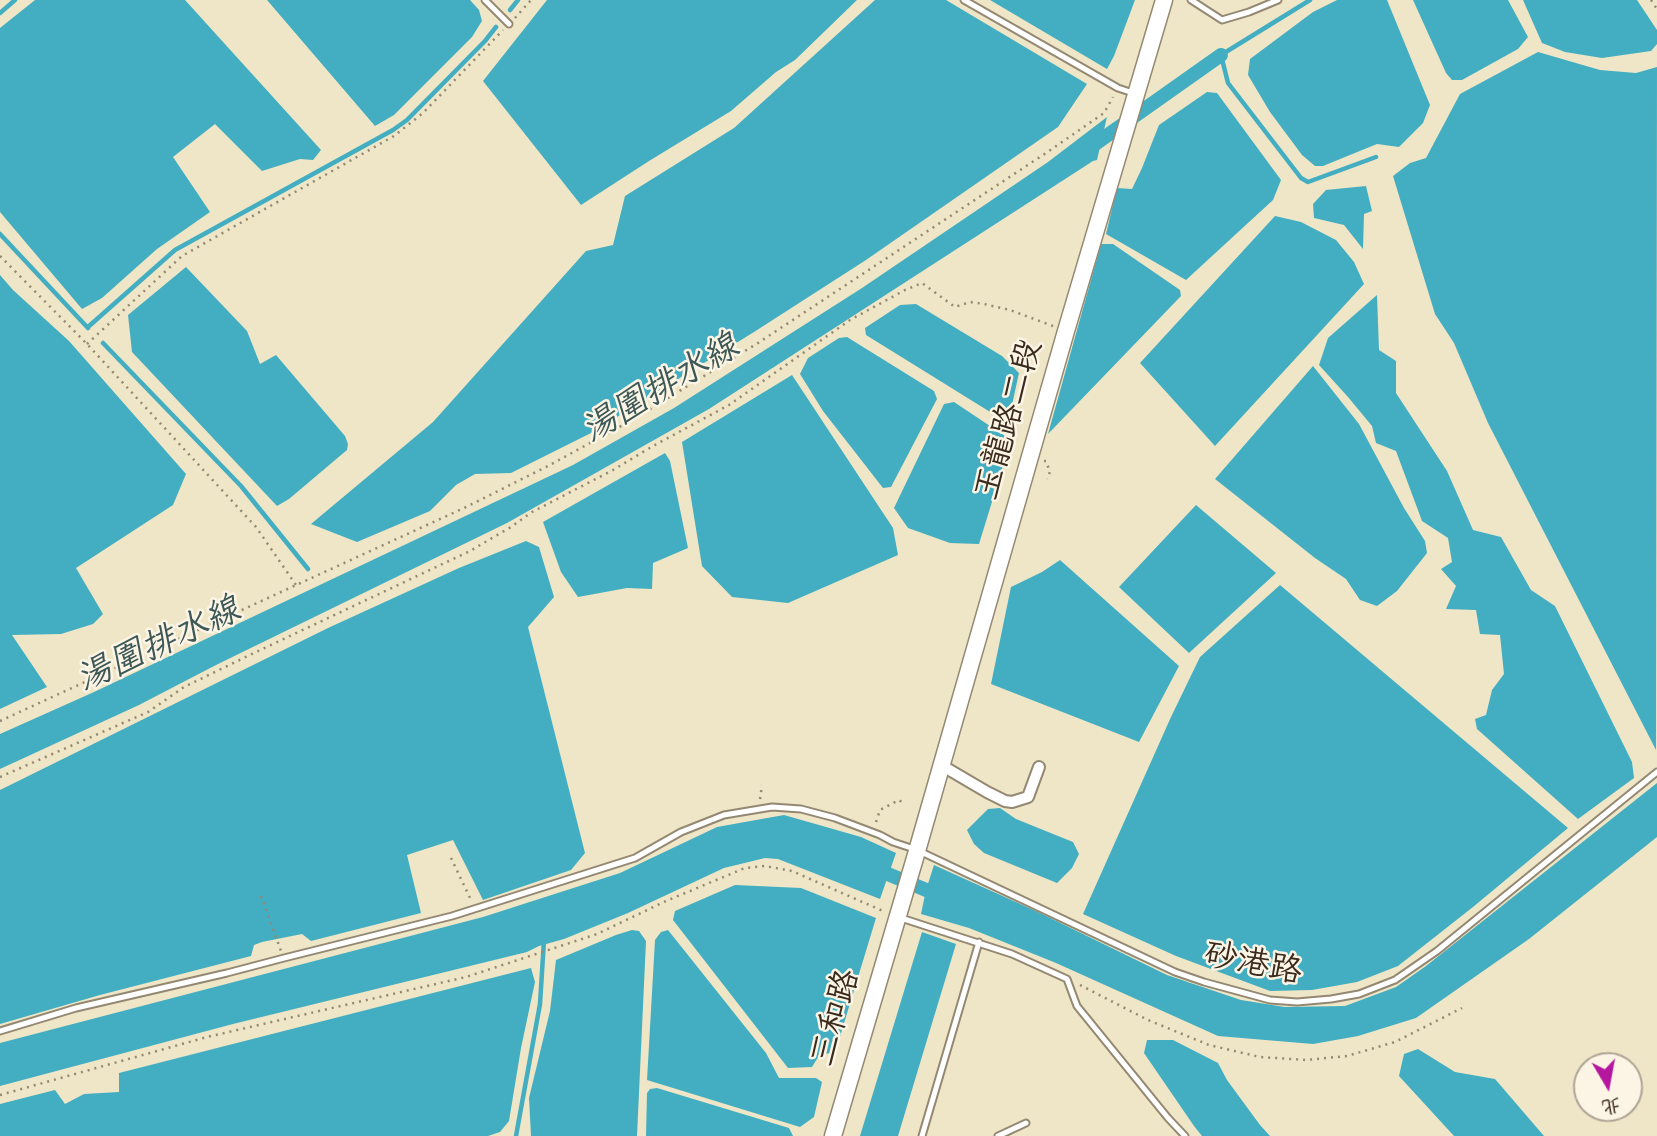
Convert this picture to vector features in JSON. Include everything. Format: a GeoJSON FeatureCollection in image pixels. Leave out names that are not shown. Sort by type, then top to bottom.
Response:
{"type":"FeatureCollection","features":[{"type":"Feature","properties":{"kind":"main road","name":"玉龍路二段"},"geometry":{"type":"LineString","coordinates":[[916,854],[1164,0]]}},
{"type":"Feature","properties":{"kind":"main road","name":"三和路"},"geometry":{"type":"LineString","coordinates":[[833,1136],[916,854]]}},
{"type":"Feature","properties":{"kind":"street"},"geometry":{"type":"LineString","coordinates":[[942,765],[987,792],[1012,802],[1028,797],[1039,767]]}},
{"type":"Feature","properties":{"kind":"lane"},"geometry":{"type":"LineString","coordinates":[[485,0],[509,24]]}},
{"type":"Feature","properties":{"kind":"lane"},"geometry":{"type":"LineString","coordinates":[[964,0],[1118,88],[1136,94]]}},
{"type":"Feature","properties":{"kind":"lane"},"geometry":{"type":"LineString","coordinates":[[1191,0],[1222,20],[1278,0]]}},
{"type":"Feature","properties":{"kind":"lane","name":"砂港路"},"geometry":{"type":"LineString","coordinates":[[0,1031],[76,1008],[227,974],[475,909],[635,858],[681,832],[724,815],[772,807],[800,809],[872,832],[1175,972],[1204,982],[1270,1000],[1297,1002],[1359,994],[1395,979],[1447,943],[1657,772]]}},
{"type":"Feature","properties":{"kind":"lane"},"geometry":{"type":"LineString","coordinates":[[898,918],[979,942],[1067,979],[1077,1006],[1185,1136]]}},
{"type":"Feature","properties":{"kind":"lane"},"geometry":{"type":"LineString","coordinates":[[922,1136],[979,942]]}},
{"type":"Feature","properties":{"kind":"lane"},"geometry":{"type":"LineString","coordinates":[[998,1136],[1026,1123]]}},
{"type":"Feature","properties":{"kind":"path"},"geometry":{"type":"LineString","coordinates":[[87,344],[182,256],[394,136],[433,103],[531,0]]}},
{"type":"Feature","properties":{"kind":"path"},"geometry":{"type":"LineString","coordinates":[[1651,0],[1657,9]]}},
{"type":"Feature","properties":{"kind":"path"},"geometry":{"type":"LineString","coordinates":[[0,721],[476,502],[632,420],[758,343],[1049,151],[1104,113],[1118,88]]}},
{"type":"Feature","properties":{"kind":"path"},"geometry":{"type":"LineString","coordinates":[[0,256],[87,344],[256,527],[296,585]]}},
{"type":"Feature","properties":{"kind":"path"},"geometry":{"type":"LineString","coordinates":[[0,777],[148,712],[184,687],[471,551],[533,512],[729,405],[849,320],[905,290],[922,283],[955,306],[970,302],[1010,310],[1066,331]]}},
{"type":"Feature","properties":{"kind":"path"},"geometry":{"type":"LineString","coordinates":[[759,809],[762,785]]}},
{"type":"Feature","properties":{"kind":"path"},"geometry":{"type":"LineString","coordinates":[[872,832],[880,810],[899,800],[904,804]]}},
{"type":"Feature","properties":{"kind":"path"},"geometry":{"type":"LineString","coordinates":[[451,858],[475,909]]}},
{"type":"Feature","properties":{"kind":"path"},"geometry":{"type":"LineString","coordinates":[[0,1095],[206,1037],[466,977],[597,934],[745,868],[765,866],[792,871],[898,918]]}},
{"type":"Feature","properties":{"kind":"path"},"geometry":{"type":"LineString","coordinates":[[261,895],[284,957]]}},
{"type":"Feature","properties":{"kind":"path"},"geometry":{"type":"LineString","coordinates":[[1067,979],[1148,1020],[1209,1045],[1260,1057],[1306,1060],[1347,1056],[1395,1042],[1462,1008]]}},
{"type":"Feature","properties":{"kind":"water"},"geometry":{"type":"Polygon","coordinates":[[[35,0],[185,0],[321,150],[313,160],[300,159],[262,171],[215,124],[173,157],[210,212],[157,249],[102,298],[82,309],[0,212],[0,28],[35,0]]]}},
{"type":"Feature","properties":{"kind":"water"},"geometry":{"type":"Polygon","coordinates":[[[267,0],[470,0],[479,10],[482,21],[472,37],[394,115],[375,126],[267,0]]]}},
{"type":"Feature","properties":{"kind":"water"},"geometry":{"type":"Polygon","coordinates":[[[547,0],[857,0],[795,60],[776,72],[731,111],[581,205],[483,81],[547,0]]]}},
{"type":"Feature","properties":{"kind":"water"},"geometry":{"type":"Polygon","coordinates":[[[875,0],[946,0],[1087,84],[1058,127],[866,260],[591,433],[511,473],[475,474],[456,485],[430,511],[357,542],[311,524],[433,422],[586,251],[613,245],[625,196],[734,128],[875,0]]]}},
{"type":"Feature","properties":{"kind":"water"},"geometry":{"type":"Polygon","coordinates":[[[990,0],[1135,0],[1107,69],[990,0]]]}},
{"type":"Feature","properties":{"kind":"water"},"geometry":{"type":"Polygon","coordinates":[[[1337,0],[1387,0],[1430,105],[1423,123],[1399,147],[1377,144],[1323,166],[1315,166],[1302,155],[1270,112],[1248,75],[1250,59],[1313,12],[1337,0]]]}},
{"type":"Feature","properties":{"kind":"water"},"geometry":{"type":"Polygon","coordinates":[[[1413,0],[1508,0],[1528,37],[1518,49],[1462,80],[1452,80],[1446,73],[1413,0]]]}},
{"type":"Feature","properties":{"kind":"water"},"geometry":{"type":"Polygon","coordinates":[[[1523,0],[1637,0],[1657,30],[1657,44],[1651,51],[1602,58],[1565,52],[1542,43],[1523,0]]]}},
{"type":"Feature","properties":{"kind":"water"},"geometry":{"type":"Polygon","coordinates":[[[1538,52],[1600,70],[1636,73],[1657,67],[1656,750],[1488,423],[1454,343],[1435,314],[1393,176],[1410,163],[1426,158],[1460,94],[1538,52]]]}},
{"type":"Feature","properties":{"kind":"water"},"geometry":{"type":"Polygon","coordinates":[[[1207,92],[1217,93],[1281,180],[1273,200],[1186,280],[1106,234],[1117,188],[1132,189],[1159,125],[1207,92]]]}},
{"type":"Feature","properties":{"kind":"water"},"geometry":{"type":"Polygon","coordinates":[[[1107,117],[1097,160],[709,409],[507,523],[139,705],[0,769],[0,734],[573,465],[674,408],[862,288],[1048,162],[1107,117]]]}},
{"type":"Feature","properties":{"kind":"water"},"geometry":{"type":"Polygon","coordinates":[[[1366,186],[1372,211],[1364,214],[1363,249],[1344,225],[1314,218],[1313,204],[1326,190],[1366,186]]]}},
{"type":"Feature","properties":{"kind":"water"},"geometry":{"type":"Polygon","coordinates":[[[1275,216],[1301,222],[1336,240],[1354,262],[1364,284],[1215,446],[1140,363],[1275,216]]]}},
{"type":"Feature","properties":{"kind":"water"},"geometry":{"type":"Polygon","coordinates":[[[1101,244],[1113,244],[1180,290],[1181,296],[1048,434],[1101,244]]]}},
{"type":"Feature","properties":{"kind":"water"},"geometry":{"type":"Polygon","coordinates":[[[186,267],[247,331],[260,364],[276,355],[345,436],[347,450],[277,506],[132,352],[128,315],[186,267]]]}},
{"type":"Feature","properties":{"kind":"water"},"geometry":{"type":"Polygon","coordinates":[[[0,275],[69,341],[186,474],[173,505],[76,568],[103,614],[93,624],[61,634],[12,635],[47,687],[0,709],[0,275]]]}},
{"type":"Feature","properties":{"kind":"water"},"geometry":{"type":"Polygon","coordinates":[[[1377,295],[1379,350],[1396,361],[1396,393],[1447,471],[1473,530],[1501,537],[1531,590],[1555,606],[1632,762],[1634,778],[1578,819],[1477,729],[1475,719],[1486,715],[1492,690],[1504,674],[1500,635],[1480,634],[1476,610],[1446,609],[1456,586],[1441,569],[1452,562],[1448,538],[1422,521],[1396,451],[1376,443],[1372,426],[1319,365],[1328,338],[1377,295]]]}},
{"type":"Feature","properties":{"kind":"water"},"geometry":{"type":"Polygon","coordinates":[[[916,304],[1002,356],[1019,373],[1010,414],[995,415],[866,335],[865,328],[900,305],[916,304]]]}},
{"type":"Feature","properties":{"kind":"water"},"geometry":{"type":"Polygon","coordinates":[[[847,337],[934,391],[937,399],[891,487],[883,488],[823,411],[800,374],[808,358],[839,338],[847,337]]]}},
{"type":"Feature","properties":{"kind":"water"},"geometry":{"type":"Polygon","coordinates":[[[1313,366],[1359,424],[1425,541],[1427,553],[1397,591],[1377,606],[1360,600],[1346,579],[1315,558],[1215,479],[1313,366]]]}},
{"type":"Feature","properties":{"kind":"water"},"geometry":{"type":"Polygon","coordinates":[[[792,375],[893,528],[898,555],[788,603],[732,597],[702,566],[682,442],[792,375]]]}},
{"type":"Feature","properties":{"kind":"water"},"geometry":{"type":"Polygon","coordinates":[[[954,402],[1011,440],[979,544],[950,543],[908,528],[894,508],[944,404],[954,402]]]}},
{"type":"Feature","properties":{"kind":"water"},"geometry":{"type":"Polygon","coordinates":[[[665,453],[670,461],[688,548],[653,563],[652,589],[627,588],[578,597],[561,572],[543,522],[665,453]]]}},
{"type":"Feature","properties":{"kind":"water"},"geometry":{"type":"Polygon","coordinates":[[[1196,505],[1276,573],[1189,653],[1119,587],[1196,505]]]}},
{"type":"Feature","properties":{"kind":"water"},"geometry":{"type":"Polygon","coordinates":[[[526,541],[539,547],[554,597],[528,627],[585,853],[571,870],[483,900],[453,840],[407,855],[421,913],[311,941],[302,934],[262,942],[254,945],[251,956],[0,1024],[0,790],[328,628],[459,568],[526,541]]]}},
{"type":"Feature","properties":{"kind":"water"},"geometry":{"type":"Polygon","coordinates":[[[1060,560],[1179,666],[1139,742],[991,684],[1011,587],[1060,560]]]}},
{"type":"Feature","properties":{"kind":"water"},"geometry":{"type":"Polygon","coordinates":[[[1280,585],[1568,828],[1398,966],[1357,982],[1312,990],[1270,991],[1176,956],[1083,914],[1200,657],[1280,585]]]}},
{"type":"Feature","properties":{"kind":"water"},"geometry":{"type":"Polygon","coordinates":[[[1657,783],[1657,837],[1529,939],[1416,1018],[1358,1036],[1313,1044],[1218,1036],[1056,963],[969,928],[921,914],[934,865],[1167,975],[1241,1000],[1285,1007],[1345,1006],[1396,987],[1426,966],[1657,783]]]}},
{"type":"Feature","properties":{"kind":"water"},"geometry":{"type":"Polygon","coordinates":[[[1000,808],[1016,819],[1073,842],[1079,854],[1072,868],[1057,883],[984,853],[974,844],[967,830],[988,809],[1000,808]]]}},
{"type":"Feature","properties":{"kind":"water"},"geometry":{"type":"Polygon","coordinates":[[[784,815],[861,837],[896,853],[880,899],[778,859],[765,858],[724,868],[628,913],[527,952],[233,1024],[0,1086],[0,1043],[483,917],[620,873],[717,827],[784,815]]]}},
{"type":"Feature","properties":{"kind":"water"},"geometry":{"type":"Polygon","coordinates":[[[735,885],[801,888],[876,918],[835,1053],[820,1054],[812,1067],[788,1068],[673,920],[675,911],[735,885]]]}},
{"type":"Feature","properties":{"kind":"water"},"geometry":{"type":"Polygon","coordinates":[[[632,930],[639,931],[646,941],[637,1136],[531,1136],[529,1098],[550,1011],[556,960],[632,930]]]}},
{"type":"Feature","properties":{"kind":"water"},"geometry":{"type":"Polygon","coordinates":[[[668,930],[766,1053],[779,1078],[816,1078],[822,1082],[814,1117],[800,1127],[647,1080],[655,940],[661,932],[668,930]]]}},
{"type":"Feature","properties":{"kind":"water"},"geometry":{"type":"Polygon","coordinates":[[[922,932],[956,944],[898,1136],[860,1136],[922,932]]]}},
{"type":"Feature","properties":{"kind":"water"},"geometry":{"type":"Polygon","coordinates":[[[531,968],[535,982],[509,1121],[500,1132],[488,1136],[0,1136],[0,1104],[55,1090],[65,1104],[84,1094],[119,1092],[119,1073],[531,968]]]}},
{"type":"Feature","properties":{"kind":"water"},"geometry":{"type":"Polygon","coordinates":[[[1147,1040],[1173,1040],[1218,1063],[1227,1080],[1270,1136],[1202,1136],[1144,1053],[1147,1040]]]}},
{"type":"Feature","properties":{"kind":"water"},"geometry":{"type":"Polygon","coordinates":[[[1418,1049],[1455,1072],[1495,1079],[1544,1136],[1454,1136],[1399,1076],[1404,1054],[1418,1049]]]}},
{"type":"Feature","properties":{"kind":"water"},"geometry":{"type":"Polygon","coordinates":[[[657,1088],[789,1128],[793,1136],[646,1136],[647,1093],[650,1089],[657,1088]]]}},
{"type":"Feature","properties":{"kind":"waterway"},"geometry":{"type":"LineString","coordinates":[[0,13],[15,0]]}},
{"type":"Feature","properties":{"kind":"waterway"},"geometry":{"type":"LineString","coordinates":[[510,10],[518,0]]}},
{"type":"Feature","properties":{"kind":"waterway"},"geometry":{"type":"LineString","coordinates":[[1310,0],[1221,55],[1228,83],[1301,178],[1308,182],[1376,157]]}},
{"type":"Feature","properties":{"kind":"waterway"},"geometry":{"type":"LineString","coordinates":[[88,327],[175,250],[407,120],[496,27]]}},
{"type":"Feature","properties":{"kind":"waterway","name":"湯圍排水線"},"geometry":{"type":"LineString","coordinates":[[1088,149],[1221,55]]}},
{"type":"Feature","properties":{"kind":"waterway"},"geometry":{"type":"LineString","coordinates":[[0,234],[88,328]]}},
{"type":"Feature","properties":{"kind":"waterway"},"geometry":{"type":"LineString","coordinates":[[103,343],[241,486],[308,569]]}},
{"type":"Feature","properties":{"kind":"waterway"},"geometry":{"type":"LineString","coordinates":[[871,867],[943,897]]}},
{"type":"Feature","properties":{"kind":"waterway"},"geometry":{"type":"LineString","coordinates":[[516,1136],[540,1004],[544,940]]}}]}
